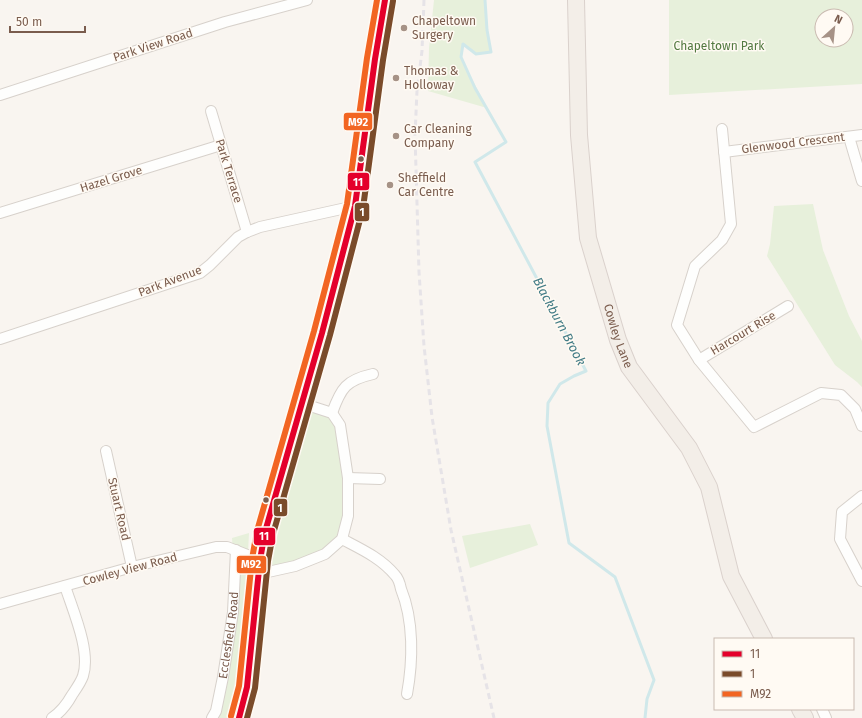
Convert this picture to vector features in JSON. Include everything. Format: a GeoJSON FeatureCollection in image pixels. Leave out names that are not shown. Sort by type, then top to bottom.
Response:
{"type":"FeatureCollection","features":[{"type":"Feature","properties":{"kind":"main road","name":"Ecclesfield Road"},"geometry":{"type":"LineString","coordinates":[[239,718],[247,687],[264,532],[322,333],[355,206],[375,59],[385,0]]}},
{"type":"Feature","properties":{"kind":"main road","name":"Cowley Lane"},"geometry":{"type":"LineString","coordinates":[[576,0],[579,135],[588,238],[590,245],[618,340],[629,367],[689,448],[709,487],[731,576],[763,638]]}},
{"type":"Feature","properties":{"kind":"street","name":"Park View Road"},"geometry":{"type":"LineString","coordinates":[[0,95],[225,22],[307,0]]}},
{"type":"Feature","properties":{"kind":"street","name":"Park Terrace"},"geometry":{"type":"LineString","coordinates":[[211,111],[247,232]]}},
{"type":"Feature","properties":{"kind":"street","name":"Glenwood Crescent"},"geometry":{"type":"LineString","coordinates":[[722,129],[731,224],[722,240],[695,266],[677,325],[699,360],[754,427],[821,393],[841,395],[855,409],[862,426]]}},
{"type":"Feature","properties":{"kind":"street","name":"Glenwood Crescent"},"geometry":{"type":"LineString","coordinates":[[724,152],[862,136]]}},
{"type":"Feature","properties":{"kind":"street"},"geometry":{"type":"LineString","coordinates":[[849,137],[862,181]]}},
{"type":"Feature","properties":{"kind":"street","name":"Hazel Grove"},"geometry":{"type":"LineString","coordinates":[[0,214],[221,145]]}},
{"type":"Feature","properties":{"kind":"street","name":"Park Avenue"},"geometry":{"type":"LineString","coordinates":[[0,338],[200,273],[238,237],[260,227],[355,206]]}},
{"type":"Feature","properties":{"kind":"street","name":"Harcourt Rise"},"geometry":{"type":"LineString","coordinates":[[699,360],[788,306]]}},
{"type":"Feature","properties":{"kind":"street"},"geometry":{"type":"LineString","coordinates":[[332,413],[342,390],[358,378],[373,374]]}},
{"type":"Feature","properties":{"kind":"street"},"geometry":{"type":"LineString","coordinates":[[260,567],[295,566],[325,554],[342,538],[348,516],[348,478],[340,425],[332,413],[301,403]]}},
{"type":"Feature","properties":{"kind":"street","name":"Stuart Road"},"geometry":{"type":"LineString","coordinates":[[106,452],[132,567]]}},
{"type":"Feature","properties":{"kind":"street"},"geometry":{"type":"LineString","coordinates":[[348,478],[382,478]]}},
{"type":"Feature","properties":{"kind":"street"},"geometry":{"type":"LineString","coordinates":[[862,496],[842,512],[840,539],[862,581]]}},
{"type":"Feature","properties":{"kind":"street"},"geometry":{"type":"LineString","coordinates":[[342,538],[382,561],[396,576],[407,602],[411,641],[411,675],[407,694]]}},
{"type":"Feature","properties":{"kind":"street","name":"Cowley View Road"},"geometry":{"type":"LineString","coordinates":[[0,604],[132,567],[216,547],[227,547],[236,550],[260,567]]}},
{"type":"Feature","properties":{"kind":"street","name":"Ecclesfield Road"},"geometry":{"type":"LineString","coordinates":[[212,718],[216,711],[223,677],[233,612],[236,550]]}},
{"type":"Feature","properties":{"kind":"street"},"geometry":{"type":"LineString","coordinates":[[52,718],[65,707],[83,677],[86,660],[83,645],[65,586]]}},
{"type":"Feature","properties":{"kind":"green space"},"geometry":{"type":"Polygon","coordinates":[[[434,0],[485,0],[487,30],[491,52],[476,54],[464,44],[461,58],[487,108],[428,91],[429,48],[434,0]]]}},
{"type":"Feature","properties":{"kind":"green space","name":"Chapeltown Park"},"geometry":{"type":"Polygon","coordinates":[[[669,0],[862,0],[862,84],[669,95],[669,0]]]}},
{"type":"Feature","properties":{"kind":"green space"},"geometry":{"type":"Polygon","coordinates":[[[813,204],[823,250],[849,316],[862,341],[862,387],[835,365],[767,256],[770,244],[774,206],[813,204]]]}},
{"type":"Feature","properties":{"kind":"green space"},"geometry":{"type":"Polygon","coordinates":[[[302,407],[329,416],[336,427],[344,480],[345,515],[339,537],[322,551],[294,562],[263,568],[302,407]]]}},
{"type":"Feature","properties":{"kind":"green space"},"geometry":{"type":"Polygon","coordinates":[[[530,524],[538,545],[470,568],[462,536],[530,524]]]}},
{"type":"Feature","properties":{"kind":"green space"},"geometry":{"type":"Polygon","coordinates":[[[249,533],[246,593],[233,718],[217,718],[236,611],[232,538],[249,533]]]}},
{"type":"Feature","properties":{"kind":"waterway","name":"Blackburn Brook"},"geometry":{"type":"LineString","coordinates":[[485,0],[487,30],[491,52],[476,54],[463,44],[461,57],[475,88],[506,142],[475,162],[586,371],[560,384],[548,403],[547,426],[569,543],[615,577],[654,680],[647,699],[645,718]]}},
{"type":"Feature","properties":{"kind":"railway"},"geometry":{"type":"LineString","coordinates":[[424,0],[422,51],[417,91],[415,135],[419,272],[424,346],[432,417],[451,530],[494,718]]}},
{"type":"Feature","properties":{"kind":"transit line","name":"M92"},"geometry":{"type":"LineString","coordinates":[[231,716],[239,686],[252,559],[257,531],[314,331],[347,204],[367,58],[377,0]]}},
{"type":"Feature","properties":{"kind":"transit line","name":"11"},"geometry":{"type":"LineString","coordinates":[[239,718],[247,687],[260,560],[265,532],[322,333],[355,206],[375,59],[385,0]]}},
{"type":"Feature","properties":{"kind":"transit line","name":"1"},"geometry":{"type":"LineString","coordinates":[[247,718],[255,688],[268,561],[273,534],[330,335],[363,208],[383,60],[393,1]]}},
{"type":"Feature","properties":{"kind":"place","name":"Chapeltown Surgery"},"geometry":{"type":"Point","coordinates":[404,28]}},
{"type":"Feature","properties":{"kind":"place","name":"Thomas & Holloway"},"geometry":{"type":"Point","coordinates":[396,78]}},
{"type":"Feature","properties":{"kind":"place","name":"Car Cleaning Company"},"geometry":{"type":"Point","coordinates":[396,136]}},
{"type":"Feature","properties":{"kind":"place","name":"Sheffield Car Centre"},"geometry":{"type":"Point","coordinates":[390,185]}}]}
